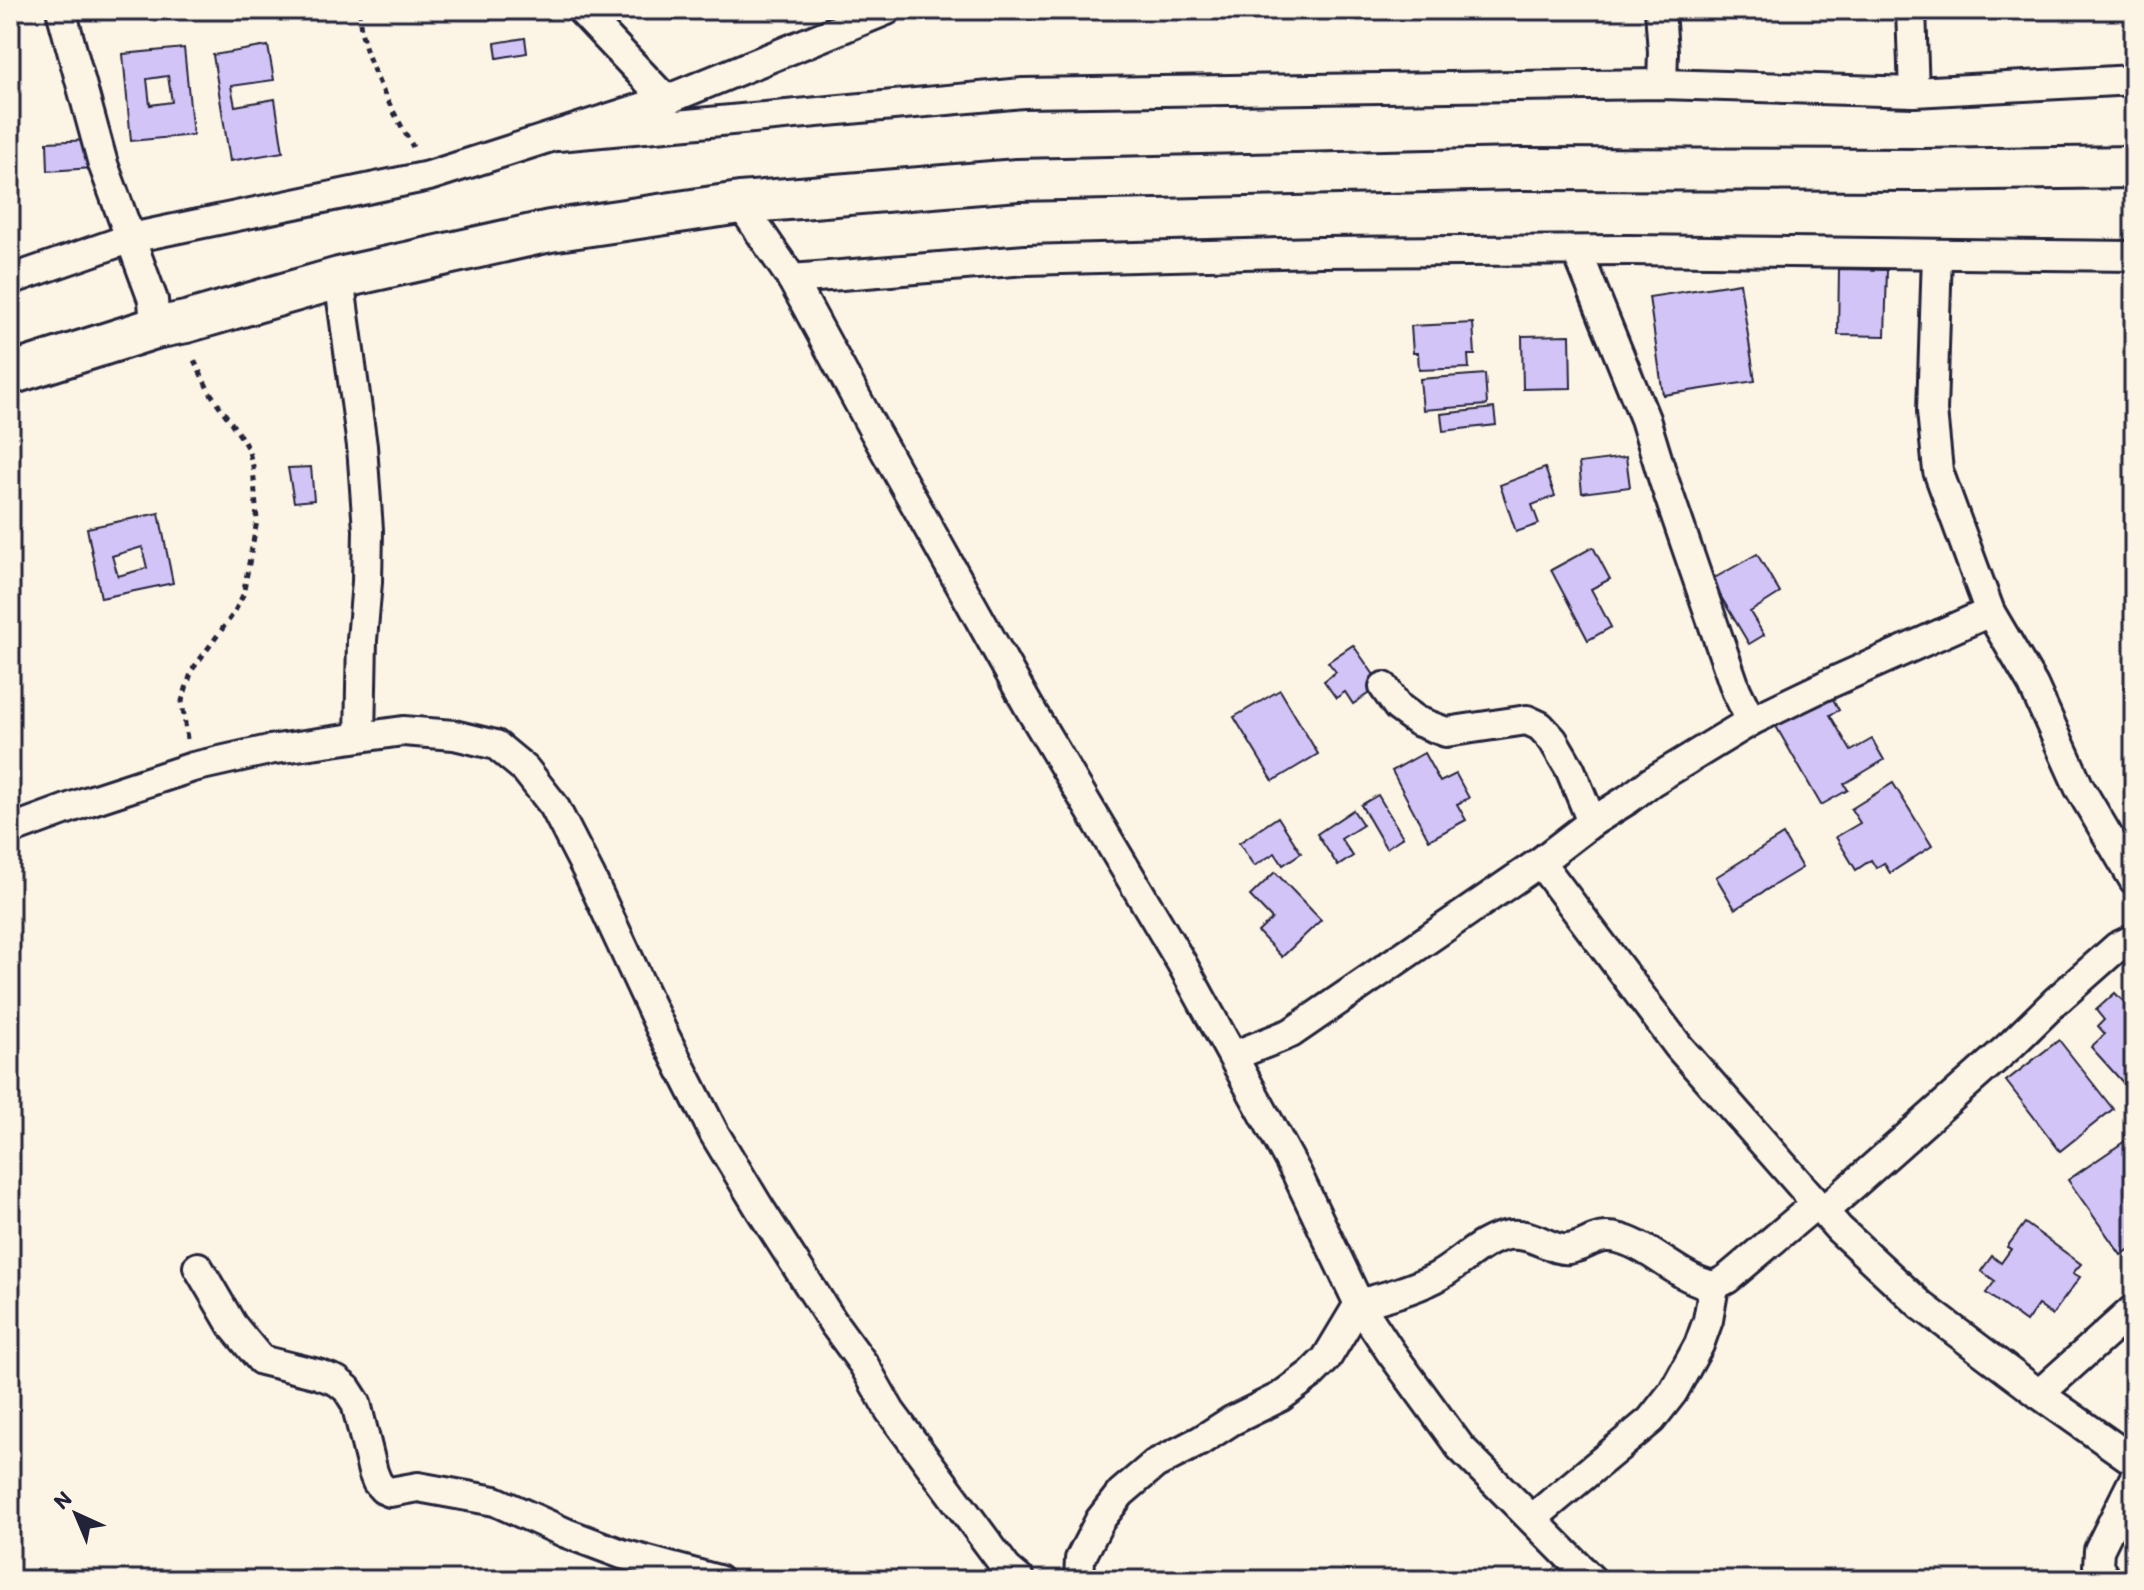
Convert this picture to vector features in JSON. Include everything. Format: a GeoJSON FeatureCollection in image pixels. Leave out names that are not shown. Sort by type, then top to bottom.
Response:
{"type":"FeatureCollection","features":[{"type":"Feature","properties":{"kind":"main road"},"geometry":{"type":"LineString","coordinates":[[10,374],[339,278],[550,231],[740,203],[1017,180],[1519,169],[2134,167]]}},
{"type":"Feature","properties":{"kind":"street"},"geometry":{"type":"LineString","coordinates":[[61,10],[103,164],[153,300],[170,325]]}},
{"type":"Feature","properties":{"kind":"street"},"geometry":{"type":"LineString","coordinates":[[581,10],[666,100]]}},
{"type":"Feature","properties":{"kind":"street"},"geometry":{"type":"LineString","coordinates":[[10,280],[131,238],[429,176],[666,100],[887,10]]}},
{"type":"Feature","properties":{"kind":"street"},"geometry":{"type":"LineString","coordinates":[[1660,10],[1662,84]]}},
{"type":"Feature","properties":{"kind":"street"},"geometry":{"type":"LineString","coordinates":[[1911,10],[1914,92]]}},
{"type":"Feature","properties":{"kind":"street"},"geometry":{"type":"LineString","coordinates":[[558,136],[1023,93],[1662,84],[1914,92],[2134,80]]}},
{"type":"Feature","properties":{"kind":"street"},"geometry":{"type":"LineString","coordinates":[[740,203],[792,279],[1029,707],[1181,962],[1297,1174],[1359,1304],[1460,1447],[1592,1580]]}},
{"type":"Feature","properties":{"kind":"street"},"geometry":{"type":"LineString","coordinates":[[1577,251],[1645,419],[1723,654],[1751,721]]}},
{"type":"Feature","properties":{"kind":"street"},"geometry":{"type":"LineString","coordinates":[[792,279],[1026,260],[1320,252],[2134,256]]}},
{"type":"Feature","properties":{"kind":"street"},"geometry":{"type":"LineString","coordinates":[[1937,254],[1932,411],[1938,471],[1990,612],[2033,685],[2079,787],[2134,880]]}},
{"type":"Feature","properties":{"kind":"street"},"geometry":{"type":"LineString","coordinates":[[339,278],[360,430],[368,530],[360,736]]}},
{"type":"Feature","properties":{"kind":"street"},"geometry":{"type":"LineString","coordinates":[[1233,1056],[1291,1033],[1540,862],[1592,822],[1674,767],[1751,721],[1990,612]]}},
{"type":"Feature","properties":{"kind":"street"},"geometry":{"type":"LineString","coordinates":[[1384,687],[1398,707],[1417,721],[1446,732],[1527,720],[1540,726],[1553,740],[1570,769],[1592,822]]}},
{"type":"Feature","properties":{"kind":"street"},"geometry":{"type":"LineString","coordinates":[[10,830],[193,767],[269,750],[403,731],[454,735],[496,745],[525,769],[554,806],[714,1133],[760,1209],[864,1365],[890,1411],[1007,1569],[1020,1580]]}},
{"type":"Feature","properties":{"kind":"street"},"geometry":{"type":"LineString","coordinates":[[1540,862],[1679,1047],[1839,1229],[1922,1306],[2134,1461]]}},
{"type":"Feature","properties":{"kind":"street"},"geometry":{"type":"LineString","coordinates":[[1079,1580],[1080,1559],[1100,1520],[1121,1493],[1155,1464],[1280,1397],[1311,1374],[1326,1359],[1359,1304],[1419,1285],[1438,1276],[1489,1241],[1511,1235],[1534,1237],[1559,1249],[1570,1249],[1605,1236],[1623,1240],[1644,1249],[1699,1283],[1714,1286],[1820,1208],[2012,1044],[2117,947],[2134,939]]}},
{"type":"Feature","properties":{"kind":"street"},"geometry":{"type":"LineString","coordinates":[[198,1267],[232,1325],[261,1360],[318,1374],[337,1381],[347,1389],[356,1403],[373,1472],[383,1489],[390,1492],[418,1487],[495,1501],[622,1554],[718,1580]]}},
{"type":"Feature","properties":{"kind":"street"},"geometry":{"type":"LineString","coordinates":[[1533,1518],[1651,1420],[1673,1392],[1699,1345],[1708,1320],[1714,1286]]}},
{"type":"Feature","properties":{"kind":"street"},"geometry":{"type":"LineString","coordinates":[[2039,1394],[2134,1309]]}},
{"type":"Feature","properties":{"kind":"street"},"geometry":{"type":"LineString","coordinates":[[2106,1580],[2098,1566],[2099,1550],[2134,1479]]}},
{"type":"Feature","properties":{"kind":"path"},"geometry":{"type":"LineString","coordinates":[[359,10],[366,50],[391,107],[429,176]]}},
{"type":"Feature","properties":{"kind":"path"},"geometry":{"type":"LineString","coordinates":[[170,325],[248,449],[253,466],[257,521],[243,595],[234,613],[192,670],[182,701],[193,767]]}},
{"type":"Feature","properties":{"kind":"building"},"geometry":{"type":"Polygon","coordinates":[[[525,38],[527,53],[497,58],[495,43],[525,38]]]}},
{"type":"Feature","properties":{"kind":"building"},"geometry":{"type":"Polygon","coordinates":[[[268,46],[274,80],[231,86],[235,106],[275,99],[283,152],[230,161],[213,55],[268,46]]]}},
{"type":"Feature","properties":{"kind":"building"},"geometry":{"type":"Polygon","coordinates":[[[184,48],[193,135],[131,141],[123,54],[184,48]],[[168,76],[147,79],[150,105],[172,102],[168,76]]]}},
{"type":"Feature","properties":{"kind":"building"},"geometry":{"type":"Polygon","coordinates":[[[91,140],[93,168],[48,171],[47,142],[91,140]]]}},
{"type":"Feature","properties":{"kind":"building"},"geometry":{"type":"Polygon","coordinates":[[[1839,269],[1887,270],[1885,336],[1838,335],[1839,269]]]}},
{"type":"Feature","properties":{"kind":"building"},"geometry":{"type":"Polygon","coordinates":[[[1740,283],[1755,381],[1663,395],[1649,297],[1740,283]]]}},
{"type":"Feature","properties":{"kind":"building"},"geometry":{"type":"Polygon","coordinates":[[[1473,323],[1475,355],[1468,355],[1469,368],[1419,370],[1418,353],[1413,353],[1411,326],[1473,323]]]}},
{"type":"Feature","properties":{"kind":"building"},"geometry":{"type":"Polygon","coordinates":[[[1570,335],[1571,388],[1523,389],[1522,336],[1570,335]]]}},
{"type":"Feature","properties":{"kind":"building"},"geometry":{"type":"Polygon","coordinates":[[[1485,374],[1487,405],[1423,410],[1420,379],[1485,374]]]}},
{"type":"Feature","properties":{"kind":"building"},"geometry":{"type":"Polygon","coordinates":[[[1494,408],[1496,425],[1443,431],[1441,414],[1494,408]]]}},
{"type":"Feature","properties":{"kind":"building"},"geometry":{"type":"Polygon","coordinates":[[[1626,457],[1630,487],[1582,493],[1579,463],[1626,457]]]}},
{"type":"Feature","properties":{"kind":"building"},"geometry":{"type":"Polygon","coordinates":[[[311,467],[314,500],[294,502],[288,468],[311,467]]]}},
{"type":"Feature","properties":{"kind":"building"},"geometry":{"type":"Polygon","coordinates":[[[1545,468],[1555,496],[1532,505],[1539,524],[1516,532],[1500,485],[1545,468]]]}},
{"type":"Feature","properties":{"kind":"building"},"geometry":{"type":"Polygon","coordinates":[[[159,513],[173,583],[101,598],[87,528],[159,513]],[[142,547],[112,556],[118,576],[147,568],[142,547]]]}},
{"type":"Feature","properties":{"kind":"building"},"geometry":{"type":"Polygon","coordinates":[[[1593,547],[1610,579],[1591,589],[1611,627],[1588,640],[1551,570],[1593,547]]]}},
{"type":"Feature","properties":{"kind":"building"},"geometry":{"type":"Polygon","coordinates":[[[1757,554],[1780,593],[1750,612],[1764,635],[1749,644],[1711,580],[1757,554]]]}},
{"type":"Feature","properties":{"kind":"building"},"geometry":{"type":"Polygon","coordinates":[[[1353,645],[1381,685],[1353,704],[1345,692],[1336,698],[1324,681],[1336,672],[1328,662],[1353,645]]]}},
{"type":"Feature","properties":{"kind":"building"},"geometry":{"type":"Polygon","coordinates":[[[1280,690],[1318,754],[1273,781],[1234,717],[1280,690]]]}},
{"type":"Feature","properties":{"kind":"building"},"geometry":{"type":"Polygon","coordinates":[[[1828,690],[1839,710],[1830,715],[1851,751],[1872,739],[1884,760],[1844,784],[1848,790],[1821,805],[1773,721],[1828,690]]]}},
{"type":"Feature","properties":{"kind":"building"},"geometry":{"type":"Polygon","coordinates":[[[1424,753],[1440,782],[1456,774],[1469,798],[1457,804],[1466,820],[1429,840],[1392,771],[1424,753]]]}},
{"type":"Feature","properties":{"kind":"building"},"geometry":{"type":"Polygon","coordinates":[[[1893,783],[1932,846],[1890,873],[1884,863],[1876,868],[1871,860],[1856,870],[1836,837],[1860,823],[1851,809],[1893,783]]]}},
{"type":"Feature","properties":{"kind":"building"},"geometry":{"type":"Polygon","coordinates":[[[1378,795],[1403,837],[1386,848],[1361,805],[1378,795]]]}},
{"type":"Feature","properties":{"kind":"building"},"geometry":{"type":"Polygon","coordinates":[[[1353,810],[1363,825],[1341,839],[1353,856],[1338,866],[1317,834],[1353,810]]]}},
{"type":"Feature","properties":{"kind":"building"},"geometry":{"type":"Polygon","coordinates":[[[1278,817],[1301,853],[1283,865],[1275,853],[1254,866],[1239,843],[1278,817]]]}},
{"type":"Feature","properties":{"kind":"building"},"geometry":{"type":"Polygon","coordinates":[[[1783,835],[1802,868],[1735,909],[1716,877],[1783,835]]]}},
{"type":"Feature","properties":{"kind":"building"},"geometry":{"type":"Polygon","coordinates":[[[1275,872],[1321,920],[1282,957],[1258,932],[1272,919],[1250,896],[1275,872]]]}},
{"type":"Feature","properties":{"kind":"building"},"geometry":{"type":"Polygon","coordinates":[[[2115,993],[2126,1004],[2134,997],[2134,1081],[2127,1087],[2091,1047],[2105,1034],[2098,1026],[2104,1020],[2096,1010],[2115,993]]]}},
{"type":"Feature","properties":{"kind":"building"},"geometry":{"type":"Polygon","coordinates":[[[2059,1040],[2113,1109],[2060,1151],[2006,1081],[2059,1040]]]}},
{"type":"Feature","properties":{"kind":"building"},"geometry":{"type":"Polygon","coordinates":[[[2134,1135],[2134,1246],[2121,1255],[2068,1180],[2134,1135]]]}},
{"type":"Feature","properties":{"kind":"building"},"geometry":{"type":"Polygon","coordinates":[[[2025,1223],[2081,1264],[2073,1273],[2080,1277],[2052,1315],[2038,1305],[2026,1322],[1986,1293],[1995,1281],[1981,1271],[1992,1256],[2001,1263],[2011,1249],[2007,1247],[2025,1223]]]}}]}
